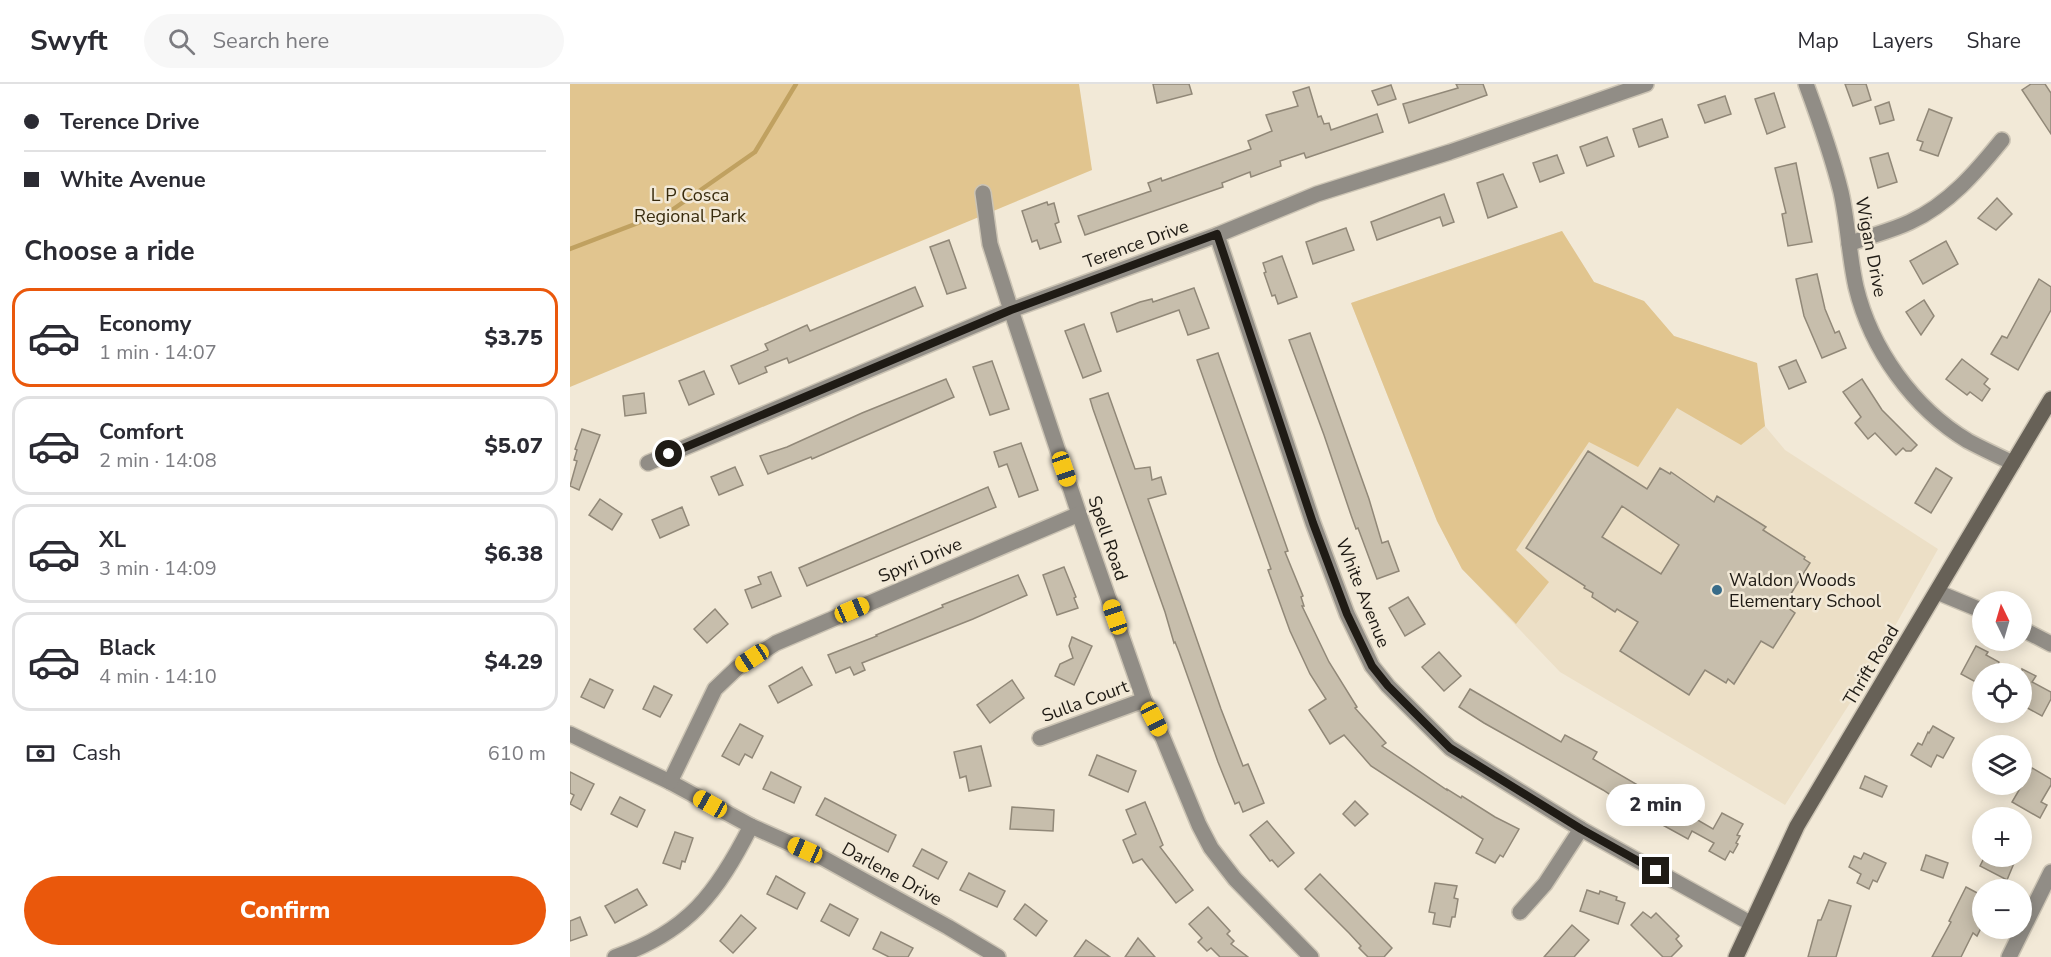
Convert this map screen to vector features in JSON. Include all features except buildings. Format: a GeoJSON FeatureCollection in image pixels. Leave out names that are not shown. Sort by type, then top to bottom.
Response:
{"type":"FeatureCollection","features":[{"type":"Feature","properties":{"kind":"street","name":"Terence Drive"},"geometry":{"type":"LineString","coordinates":[[648,463],[1011,310],[1217,234],[1317,194],[1461,148],[1646,84]]}},
{"type":"Feature","properties":{"kind":"street","name":"Wigan Drive"},"geometry":{"type":"LineString","coordinates":[[1806,84],[1841,194],[1861,305],[1874,338],[1893,370],[1907,387],[1948,426],[1968,441],[2013,463]]}},
{"type":"Feature","properties":{"kind":"street"},"geometry":{"type":"LineString","coordinates":[[1849,244],[1910,222],[1938,206],[1957,191],[2002,140]]}},
{"type":"Feature","properties":{"kind":"street","name":"Spell Road"},"geometry":{"type":"LineString","coordinates":[[983,193],[990,244],[1079,514],[1144,700],[1163,738],[1198,825],[1211,848],[1235,879],[1311,957]]}},
{"type":"Feature","properties":{"kind":"street","name":"White Avenue"},"geometry":{"type":"LineString","coordinates":[[1217,234],[1313,523],[1347,614],[1372,666],[1396,694],[1450,748],[1581,829],[1750,923]]}},
{"type":"Feature","properties":{"kind":"street","name":"Thrift Road"},"geometry":{"type":"LineString","coordinates":[[1736,957],[1797,826],[2051,399]]}},
{"type":"Feature","properties":{"kind":"street","name":"Spyri Drive"},"geometry":{"type":"LineString","coordinates":[[670,782],[715,689],[736,668],[777,643],[1079,514]]}},
{"type":"Feature","properties":{"kind":"street"},"geometry":{"type":"LineString","coordinates":[[1937,592],[1972,606]]}},
{"type":"Feature","properties":{"kind":"street"},"geometry":{"type":"LineString","coordinates":[[2032,634],[2051,644]]}},
{"type":"Feature","properties":{"kind":"street","name":"Sulla Court"},"geometry":{"type":"LineString","coordinates":[[1040,738],[1144,700]]}},
{"type":"Feature","properties":{"kind":"street","name":"Darlene Drive"},"geometry":{"type":"LineString","coordinates":[[570,734],[670,782],[751,826],[823,858],[998,957]]}},
{"type":"Feature","properties":{"kind":"street"},"geometry":{"type":"LineString","coordinates":[[615,957],[642,948],[662,937],[690,916],[723,877],[751,826]]}},
{"type":"Feature","properties":{"kind":"street"},"geometry":{"type":"LineString","coordinates":[[1520,912],[1545,884],[1581,829]]}},
{"type":"Feature","properties":{"kind":"street"},"geometry":{"type":"LineString","coordinates":[[2009,957],[2051,872]]}},
{"type":"Feature","properties":{"kind":"shaded area"},"geometry":{"type":"Polygon","coordinates":[[[1562,231],[1594,282],[1644,301],[1674,336],[1757,363],[1765,426],[1785,450],[1938,549],[1866,678],[1785,805],[1560,672],[1462,569],[1437,521],[1351,303],[1562,231]]]}},
{"type":"Feature","properties":{"kind":"green space","name":"L P Cosca Regional Park"},"geometry":{"type":"Polygon","coordinates":[[[570,84],[1079,84],[1092,170],[570,387],[570,84]]]}},
{"type":"Feature","properties":{"kind":"green space"},"geometry":{"type":"Polygon","coordinates":[[[1562,231],[1594,282],[1644,301],[1674,336],[1757,363],[1765,426],[1741,445],[1677,408],[1638,467],[1589,442],[1516,550],[1549,582],[1516,624],[1462,569],[1437,521],[1351,303],[1562,231]]]}},
{"type":"Feature","properties":{"kind":"waterway"},"geometry":{"type":"LineString","coordinates":[[570,249],[672,210],[755,152],[796,84]]}},
{"type":"Feature","properties":{"kind":"place","name":"Waldon Woods Elementary School"},"geometry":{"type":"Point","coordinates":[1717,590]}},
{"type":"Feature","properties":{"kind":"route"},"geometry":{"type":"LineString","coordinates":[[669,454],[1011,310],[1217,234],[1313,523],[1347,614],[1372,666],[1388,686],[1450,748],[1581,829],[1656,871]]}}]}
